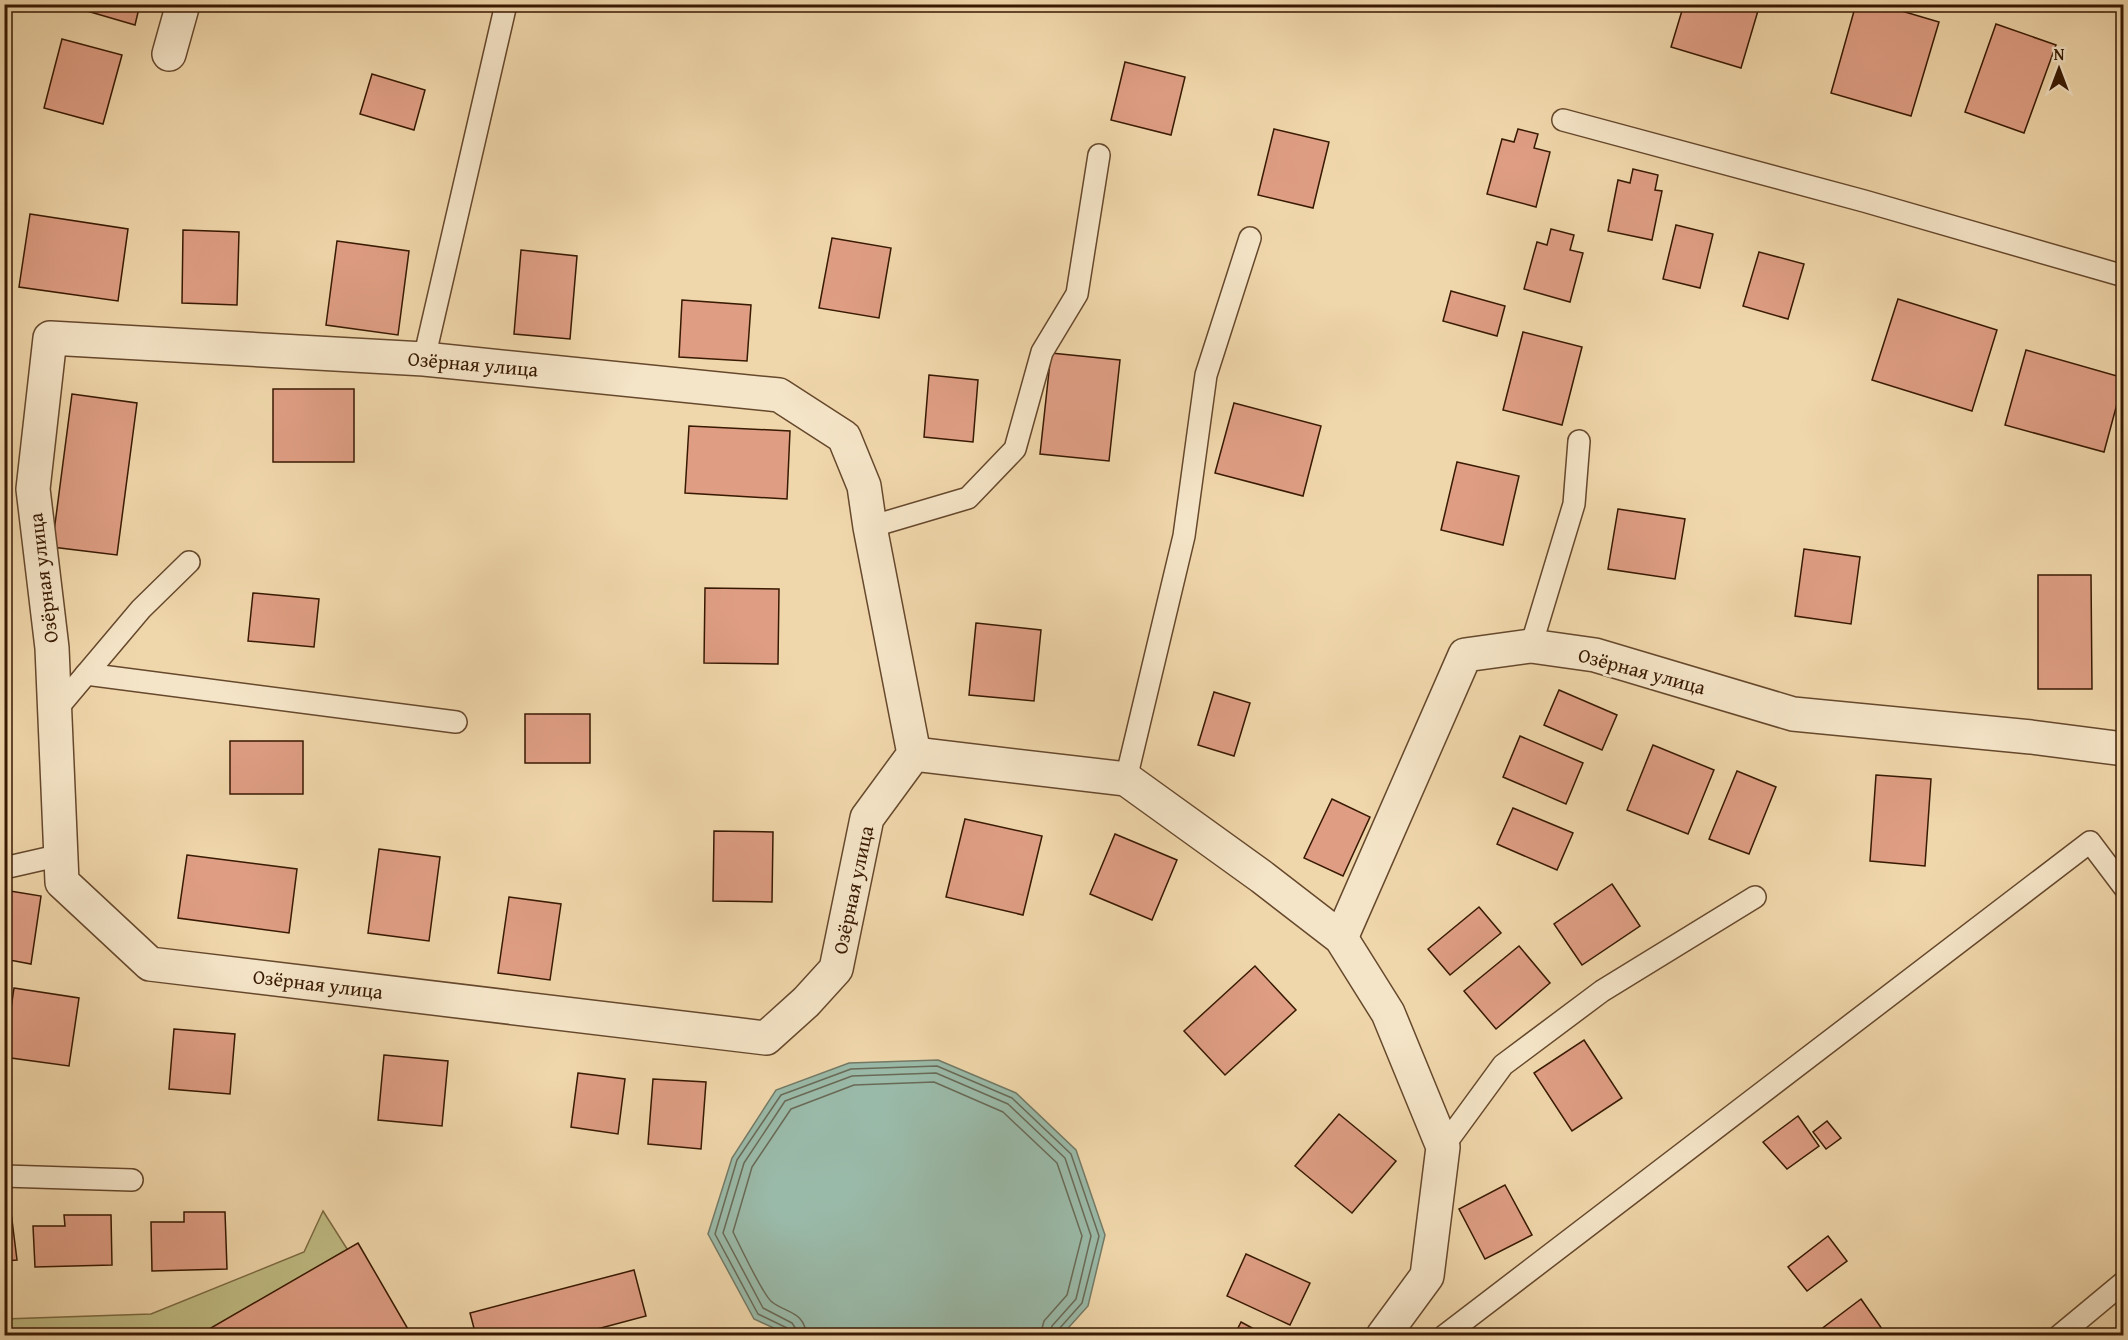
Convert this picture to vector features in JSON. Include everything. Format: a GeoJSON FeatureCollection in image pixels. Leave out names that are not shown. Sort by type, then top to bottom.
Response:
{"type":"FeatureCollection","features":[{"type":"Feature","properties":{"kind":"street"},"geometry":{"type":"LineString","coordinates":[[169,54],[183,4]]}},
{"type":"Feature","properties":{"kind":"street","name":"Озёрная улица"},"geometry":{"type":"LineString","coordinates":[[50,338],[424,359],[778,395],[844,437],[864,486],[870,527],[914,754],[867,818],[836,969],[806,1002],[766,1038],[150,963],[62,882],[52,648],[33,489],[50,338]]}},
{"type":"Feature","properties":{"kind":"street","name":"Озёрная улица"},"geometry":{"type":"LineString","coordinates":[[1341,938],[1465,655],[1531,646],[1595,655],[1793,714],[2020,736],[2124,749]]}},
{"type":"Feature","properties":{"kind":"street"},"geometry":{"type":"LineString","coordinates":[[914,754],[1126,779],[1262,877],[1341,938],[1388,1013],[1443,1147],[1427,1276],[1383,1335]]}},
{"type":"Feature","properties":{"kind":"lane"},"geometry":{"type":"LineString","coordinates":[[424,359],[506,4]]}},
{"type":"Feature","properties":{"kind":"lane"},"geometry":{"type":"LineString","coordinates":[[1563,120],[1864,201],[2124,276]]}},
{"type":"Feature","properties":{"kind":"lane"},"geometry":{"type":"LineString","coordinates":[[870,527],[968,498],[1015,449],[1042,352],[1077,294],[1100,155]]}},
{"type":"Feature","properties":{"kind":"lane"},"geometry":{"type":"LineString","coordinates":[[1126,779],[1184,536],[1206,375],[1250,238]]}},
{"type":"Feature","properties":{"kind":"lane"},"geometry":{"type":"LineString","coordinates":[[1531,646],[1574,504],[1579,441]]}},
{"type":"Feature","properties":{"kind":"lane"},"geometry":{"type":"LineString","coordinates":[[55,711],[141,609],[189,562]]}},
{"type":"Feature","properties":{"kind":"lane"},"geometry":{"type":"LineString","coordinates":[[86,674],[456,722]]}},
{"type":"Feature","properties":{"kind":"lane"},"geometry":{"type":"LineString","coordinates":[[1444,1335],[2090,842],[2124,887]]}},
{"type":"Feature","properties":{"kind":"lane"},"geometry":{"type":"LineString","coordinates":[[4,868],[61,855]]}},
{"type":"Feature","properties":{"kind":"lane"},"geometry":{"type":"LineString","coordinates":[[1443,1147],[1503,1065],[1602,991],[1755,897]]}},
{"type":"Feature","properties":{"kind":"lane"},"geometry":{"type":"LineString","coordinates":[[4,1176],[132,1180]]}},
{"type":"Feature","properties":{"kind":"lane"},"geometry":{"type":"LineString","coordinates":[[2059,1335],[2124,1281]]}},
{"type":"Feature","properties":{"kind":"shaded area"},"geometry":{"type":"Polygon","coordinates":[[[323,1211],[356,1263],[202,1335],[5,1335],[4,1319],[151,1314],[304,1252],[323,1211]]]}},
{"type":"Feature","properties":{"kind":"water"},"geometry":{"type":"Polygon","coordinates":[[[938,1060],[1016,1093],[1076,1150],[1105,1235],[1088,1306],[1061,1336],[789,1335],[754,1319],[708,1234],[732,1158],[776,1090],[849,1063],[938,1060]]]}},
{"type":"Feature","properties":{"kind":"building"},"geometry":{"type":"Polygon","coordinates":[[[63,4],[140,4],[135,25],[63,4]]]}},
{"type":"Feature","properties":{"kind":"building"},"geometry":{"type":"Polygon","coordinates":[[[1684,4],[1760,4],[1741,68],[1671,47],[1684,4]]]}},
{"type":"Feature","properties":{"kind":"building"},"geometry":{"type":"Polygon","coordinates":[[[1856,4],[1878,4],[1939,22],[1911,116],[1831,93],[1856,4]]]}},
{"type":"Feature","properties":{"kind":"building"},"geometry":{"type":"Polygon","coordinates":[[[1996,24],[2056,45],[2024,133],[1965,112],[1996,24]]]}},
{"type":"Feature","properties":{"kind":"building"},"geometry":{"type":"Polygon","coordinates":[[[62,39],[122,55],[103,124],[44,108],[62,39]]]}},
{"type":"Feature","properties":{"kind":"building"},"geometry":{"type":"Polygon","coordinates":[[[1125,62],[1185,77],[1171,135],[1111,120],[1125,62]]]}},
{"type":"Feature","properties":{"kind":"building"},"geometry":{"type":"Polygon","coordinates":[[[372,74],[425,90],[414,130],[360,114],[372,74]]]}},
{"type":"Feature","properties":{"kind":"building"},"geometry":{"type":"Polygon","coordinates":[[[1274,129],[1329,142],[1313,208],[1258,195],[1274,129]]]}},
{"type":"Feature","properties":{"kind":"building"},"geometry":{"type":"Polygon","coordinates":[[[1518,129],[1538,134],[1534,148],[1550,152],[1536,207],[1487,194],[1502,139],[1514,142],[1518,129]]]}},
{"type":"Feature","properties":{"kind":"building"},"geometry":{"type":"Polygon","coordinates":[[[1633,169],[1658,175],[1655,190],[1662,191],[1652,240],[1608,231],[1618,180],[1630,183],[1633,169]]]}},
{"type":"Feature","properties":{"kind":"building"},"geometry":{"type":"Polygon","coordinates":[[[30,214],[128,229],[118,301],[19,287],[30,214]]]}},
{"type":"Feature","properties":{"kind":"building"},"geometry":{"type":"Polygon","coordinates":[[[1676,225],[1713,234],[1700,288],[1663,279],[1676,225]]]}},
{"type":"Feature","properties":{"kind":"building"},"geometry":{"type":"Polygon","coordinates":[[[1551,229],[1574,235],[1570,250],[1583,253],[1570,302],[1524,289],[1537,242],[1547,245],[1551,229]]]}},
{"type":"Feature","properties":{"kind":"building"},"geometry":{"type":"Polygon","coordinates":[[[183,230],[239,232],[237,305],[182,303],[183,230]]]}},
{"type":"Feature","properties":{"kind":"building"},"geometry":{"type":"Polygon","coordinates":[[[832,238],[891,248],[879,318],[819,308],[832,238]]]}},
{"type":"Feature","properties":{"kind":"building"},"geometry":{"type":"Polygon","coordinates":[[[337,241],[409,251],[398,335],[326,325],[337,241]]]}},
{"type":"Feature","properties":{"kind":"building"},"geometry":{"type":"Polygon","coordinates":[[[521,250],[577,256],[570,339],[514,334],[521,250]]]}},
{"type":"Feature","properties":{"kind":"building"},"geometry":{"type":"Polygon","coordinates":[[[1759,252],[1804,264],[1788,319],[1743,306],[1759,252]]]}},
{"type":"Feature","properties":{"kind":"building"},"geometry":{"type":"Polygon","coordinates":[[[1451,291],[1505,306],[1497,336],[1443,321],[1451,291]]]}},
{"type":"Feature","properties":{"kind":"building"},"geometry":{"type":"Polygon","coordinates":[[[1898,299],[1997,330],[1972,411],[1872,380],[1898,299]]]}},
{"type":"Feature","properties":{"kind":"building"},"geometry":{"type":"Polygon","coordinates":[[[682,300],[751,305],[747,361],[679,357],[682,300]]]}},
{"type":"Feature","properties":{"kind":"building"},"geometry":{"type":"Polygon","coordinates":[[[1523,332],[1582,347],[1562,425],[1503,410],[1523,332]]]}},
{"type":"Feature","properties":{"kind":"building"},"geometry":{"type":"Polygon","coordinates":[[[2026,350],[2124,378],[2104,452],[2005,425],[2026,350]]]}},
{"type":"Feature","properties":{"kind":"building"},"geometry":{"type":"Polygon","coordinates":[[[1051,353],[1120,360],[1109,461],[1040,454],[1051,353]]]}},
{"type":"Feature","properties":{"kind":"building"},"geometry":{"type":"Polygon","coordinates":[[[929,375],[978,380],[973,442],[924,437],[929,375]]]}},
{"type":"Feature","properties":{"kind":"building"},"geometry":{"type":"Polygon","coordinates":[[[273,389],[354,389],[354,462],[273,462],[273,389]]]}},
{"type":"Feature","properties":{"kind":"building"},"geometry":{"type":"Polygon","coordinates":[[[72,394],[137,403],[117,555],[52,547],[72,394]]]}},
{"type":"Feature","properties":{"kind":"building"},"geometry":{"type":"Polygon","coordinates":[[[1234,403],[1321,426],[1303,496],[1215,473],[1234,403]]]}},
{"type":"Feature","properties":{"kind":"building"},"geometry":{"type":"Polygon","coordinates":[[[689,426],[790,431],[787,499],[685,493],[689,426]]]}},
{"type":"Feature","properties":{"kind":"building"},"geometry":{"type":"Polygon","coordinates":[[[1457,462],[1519,476],[1503,545],[1441,530],[1457,462]]]}},
{"type":"Feature","properties":{"kind":"building"},"geometry":{"type":"Polygon","coordinates":[[[1618,509],[1685,519],[1675,579],[1608,569],[1618,509]]]}},
{"type":"Feature","properties":{"kind":"building"},"geometry":{"type":"Polygon","coordinates":[[[1804,549],[1860,557],[1851,624],[1795,616],[1804,549]]]}},
{"type":"Feature","properties":{"kind":"building"},"geometry":{"type":"Polygon","coordinates":[[[2038,575],[2091,575],[2092,689],[2038,689],[2038,575]]]}},
{"type":"Feature","properties":{"kind":"building"},"geometry":{"type":"Polygon","coordinates":[[[705,588],[779,589],[778,664],[704,663],[705,588]]]}},
{"type":"Feature","properties":{"kind":"building"},"geometry":{"type":"Polygon","coordinates":[[[253,593],[319,599],[314,647],[248,641],[253,593]]]}},
{"type":"Feature","properties":{"kind":"building"},"geometry":{"type":"Polygon","coordinates":[[[976,623],[1041,630],[1034,701],[969,695],[976,623]]]}},
{"type":"Feature","properties":{"kind":"building"},"geometry":{"type":"Polygon","coordinates":[[[1559,690],[1617,715],[1602,750],[1544,725],[1559,690]]]}},
{"type":"Feature","properties":{"kind":"building"},"geometry":{"type":"Polygon","coordinates":[[[1214,692],[1250,703],[1234,756],[1198,745],[1214,692]]]}},
{"type":"Feature","properties":{"kind":"building"},"geometry":{"type":"Polygon","coordinates":[[[525,714],[590,714],[590,763],[525,763],[525,714]]]}},
{"type":"Feature","properties":{"kind":"building"},"geometry":{"type":"Polygon","coordinates":[[[1520,736],[1583,763],[1566,804],[1503,777],[1520,736]]]}},
{"type":"Feature","properties":{"kind":"building"},"geometry":{"type":"Polygon","coordinates":[[[230,741],[303,741],[303,794],[230,794],[230,741]]]}},
{"type":"Feature","properties":{"kind":"building"},"geometry":{"type":"Polygon","coordinates":[[[1653,745],[1714,770],[1688,834],[1627,810],[1653,745]]]}},
{"type":"Feature","properties":{"kind":"building"},"geometry":{"type":"Polygon","coordinates":[[[1737,771],[1776,787],[1749,854],[1709,839],[1737,771]]]}},
{"type":"Feature","properties":{"kind":"building"},"geometry":{"type":"Polygon","coordinates":[[[1876,775],[1931,779],[1925,866],[1870,861],[1876,775]]]}},
{"type":"Feature","properties":{"kind":"building"},"geometry":{"type":"Polygon","coordinates":[[[1332,799],[1370,817],[1343,876],[1304,858],[1332,799]]]}},
{"type":"Feature","properties":{"kind":"building"},"geometry":{"type":"Polygon","coordinates":[[[1513,808],[1573,833],[1557,870],[1497,844],[1513,808]]]}},
{"type":"Feature","properties":{"kind":"building"},"geometry":{"type":"Polygon","coordinates":[[[965,819],[1042,836],[1023,915],[946,897],[965,819]]]}},
{"type":"Feature","properties":{"kind":"building"},"geometry":{"type":"Polygon","coordinates":[[[714,831],[773,832],[772,902],[713,901],[714,831]]]}},
{"type":"Feature","properties":{"kind":"building"},"geometry":{"type":"Polygon","coordinates":[[[1115,834],[1177,860],[1152,920],[1090,894],[1115,834]]]}},
{"type":"Feature","properties":{"kind":"building"},"geometry":{"type":"Polygon","coordinates":[[[379,849],[440,857],[429,941],[368,933],[379,849]]]}},
{"type":"Feature","properties":{"kind":"building"},"geometry":{"type":"Polygon","coordinates":[[[187,855],[297,869],[289,933],[178,918],[187,855]]]}},
{"type":"Feature","properties":{"kind":"building"},"geometry":{"type":"Polygon","coordinates":[[[1612,884],[1640,926],[1582,965],[1554,924],[1612,884]]]}},
{"type":"Feature","properties":{"kind":"building"},"geometry":{"type":"Polygon","coordinates":[[[4,890],[41,896],[31,964],[4,959],[4,890]]]}},
{"type":"Feature","properties":{"kind":"building"},"geometry":{"type":"Polygon","coordinates":[[[509,897],[561,904],[550,980],[498,973],[509,897]]]}},
{"type":"Feature","properties":{"kind":"building"},"geometry":{"type":"Polygon","coordinates":[[[1479,907],[1501,933],[1450,975],[1428,949],[1479,907]]]}},
{"type":"Feature","properties":{"kind":"building"},"geometry":{"type":"Polygon","coordinates":[[[1519,946],[1550,983],[1496,1029],[1464,991],[1519,946]]]}},
{"type":"Feature","properties":{"kind":"building"},"geometry":{"type":"Polygon","coordinates":[[[1255,966],[1296,1010],[1225,1075],[1184,1031],[1255,966]]]}},
{"type":"Feature","properties":{"kind":"building"},"geometry":{"type":"Polygon","coordinates":[[[14,988],[79,998],[69,1066],[4,1057],[14,988]]]}},
{"type":"Feature","properties":{"kind":"building"},"geometry":{"type":"Polygon","coordinates":[[[174,1029],[235,1034],[230,1094],[169,1089],[174,1029]]]}},
{"type":"Feature","properties":{"kind":"building"},"geometry":{"type":"Polygon","coordinates":[[[1584,1040],[1622,1098],[1572,1131],[1534,1073],[1584,1040]]]}},
{"type":"Feature","properties":{"kind":"building"},"geometry":{"type":"Polygon","coordinates":[[[384,1055],[448,1061],[442,1126],[378,1120],[384,1055]]]}},
{"type":"Feature","properties":{"kind":"building"},"geometry":{"type":"Polygon","coordinates":[[[578,1073],[625,1079],[618,1134],[571,1127],[578,1073]]]}},
{"type":"Feature","properties":{"kind":"building"},"geometry":{"type":"Polygon","coordinates":[[[653,1079],[706,1082],[701,1149],[648,1144],[653,1079]]]}},
{"type":"Feature","properties":{"kind":"building"},"geometry":{"type":"Polygon","coordinates":[[[1339,1114],[1396,1161],[1352,1213],[1295,1166],[1339,1114]]]}},
{"type":"Feature","properties":{"kind":"building"},"geometry":{"type":"Polygon","coordinates":[[[1798,1116],[1819,1146],[1787,1169],[1763,1142],[1798,1116]]]}},
{"type":"Feature","properties":{"kind":"building"},"geometry":{"type":"Polygon","coordinates":[[[1827,1121],[1841,1138],[1826,1149],[1813,1132],[1827,1121]]]}},
{"type":"Feature","properties":{"kind":"building"},"geometry":{"type":"Polygon","coordinates":[[[1505,1185],[1532,1235],[1485,1259],[1459,1209],[1505,1185]]]}},
{"type":"Feature","properties":{"kind":"building"},"geometry":{"type":"Polygon","coordinates":[[[10,1204],[17,1260],[4,1261],[4,1205],[10,1204]]]}},
{"type":"Feature","properties":{"kind":"building"},"geometry":{"type":"Polygon","coordinates":[[[184,1212],[225,1212],[227,1269],[152,1271],[151,1222],[184,1222],[184,1212]]]}},
{"type":"Feature","properties":{"kind":"building"},"geometry":{"type":"Polygon","coordinates":[[[64,1215],[111,1215],[112,1265],[35,1267],[33,1226],[65,1226],[64,1215]]]}},
{"type":"Feature","properties":{"kind":"building"},"geometry":{"type":"Polygon","coordinates":[[[1828,1236],[1847,1261],[1807,1291],[1788,1267],[1828,1236]]]}},
{"type":"Feature","properties":{"kind":"building"},"geometry":{"type":"Polygon","coordinates":[[[358,1243],[412,1336],[197,1336],[358,1243]]]}},
{"type":"Feature","properties":{"kind":"building"},"geometry":{"type":"Polygon","coordinates":[[[1246,1254],[1310,1283],[1290,1325],[1227,1296],[1246,1254]]]}},
{"type":"Feature","properties":{"kind":"building"},"geometry":{"type":"Polygon","coordinates":[[[634,1270],[646,1316],[571,1336],[476,1336],[470,1313],[634,1270]]]}},
{"type":"Feature","properties":{"kind":"building"},"geometry":{"type":"Polygon","coordinates":[[[1861,1299],[1887,1336],[1812,1336],[1861,1299]]]}},
{"type":"Feature","properties":{"kind":"building"},"geometry":{"type":"Polygon","coordinates":[[[1241,1322],[1267,1336],[1234,1336],[1241,1322]]]}}]}
